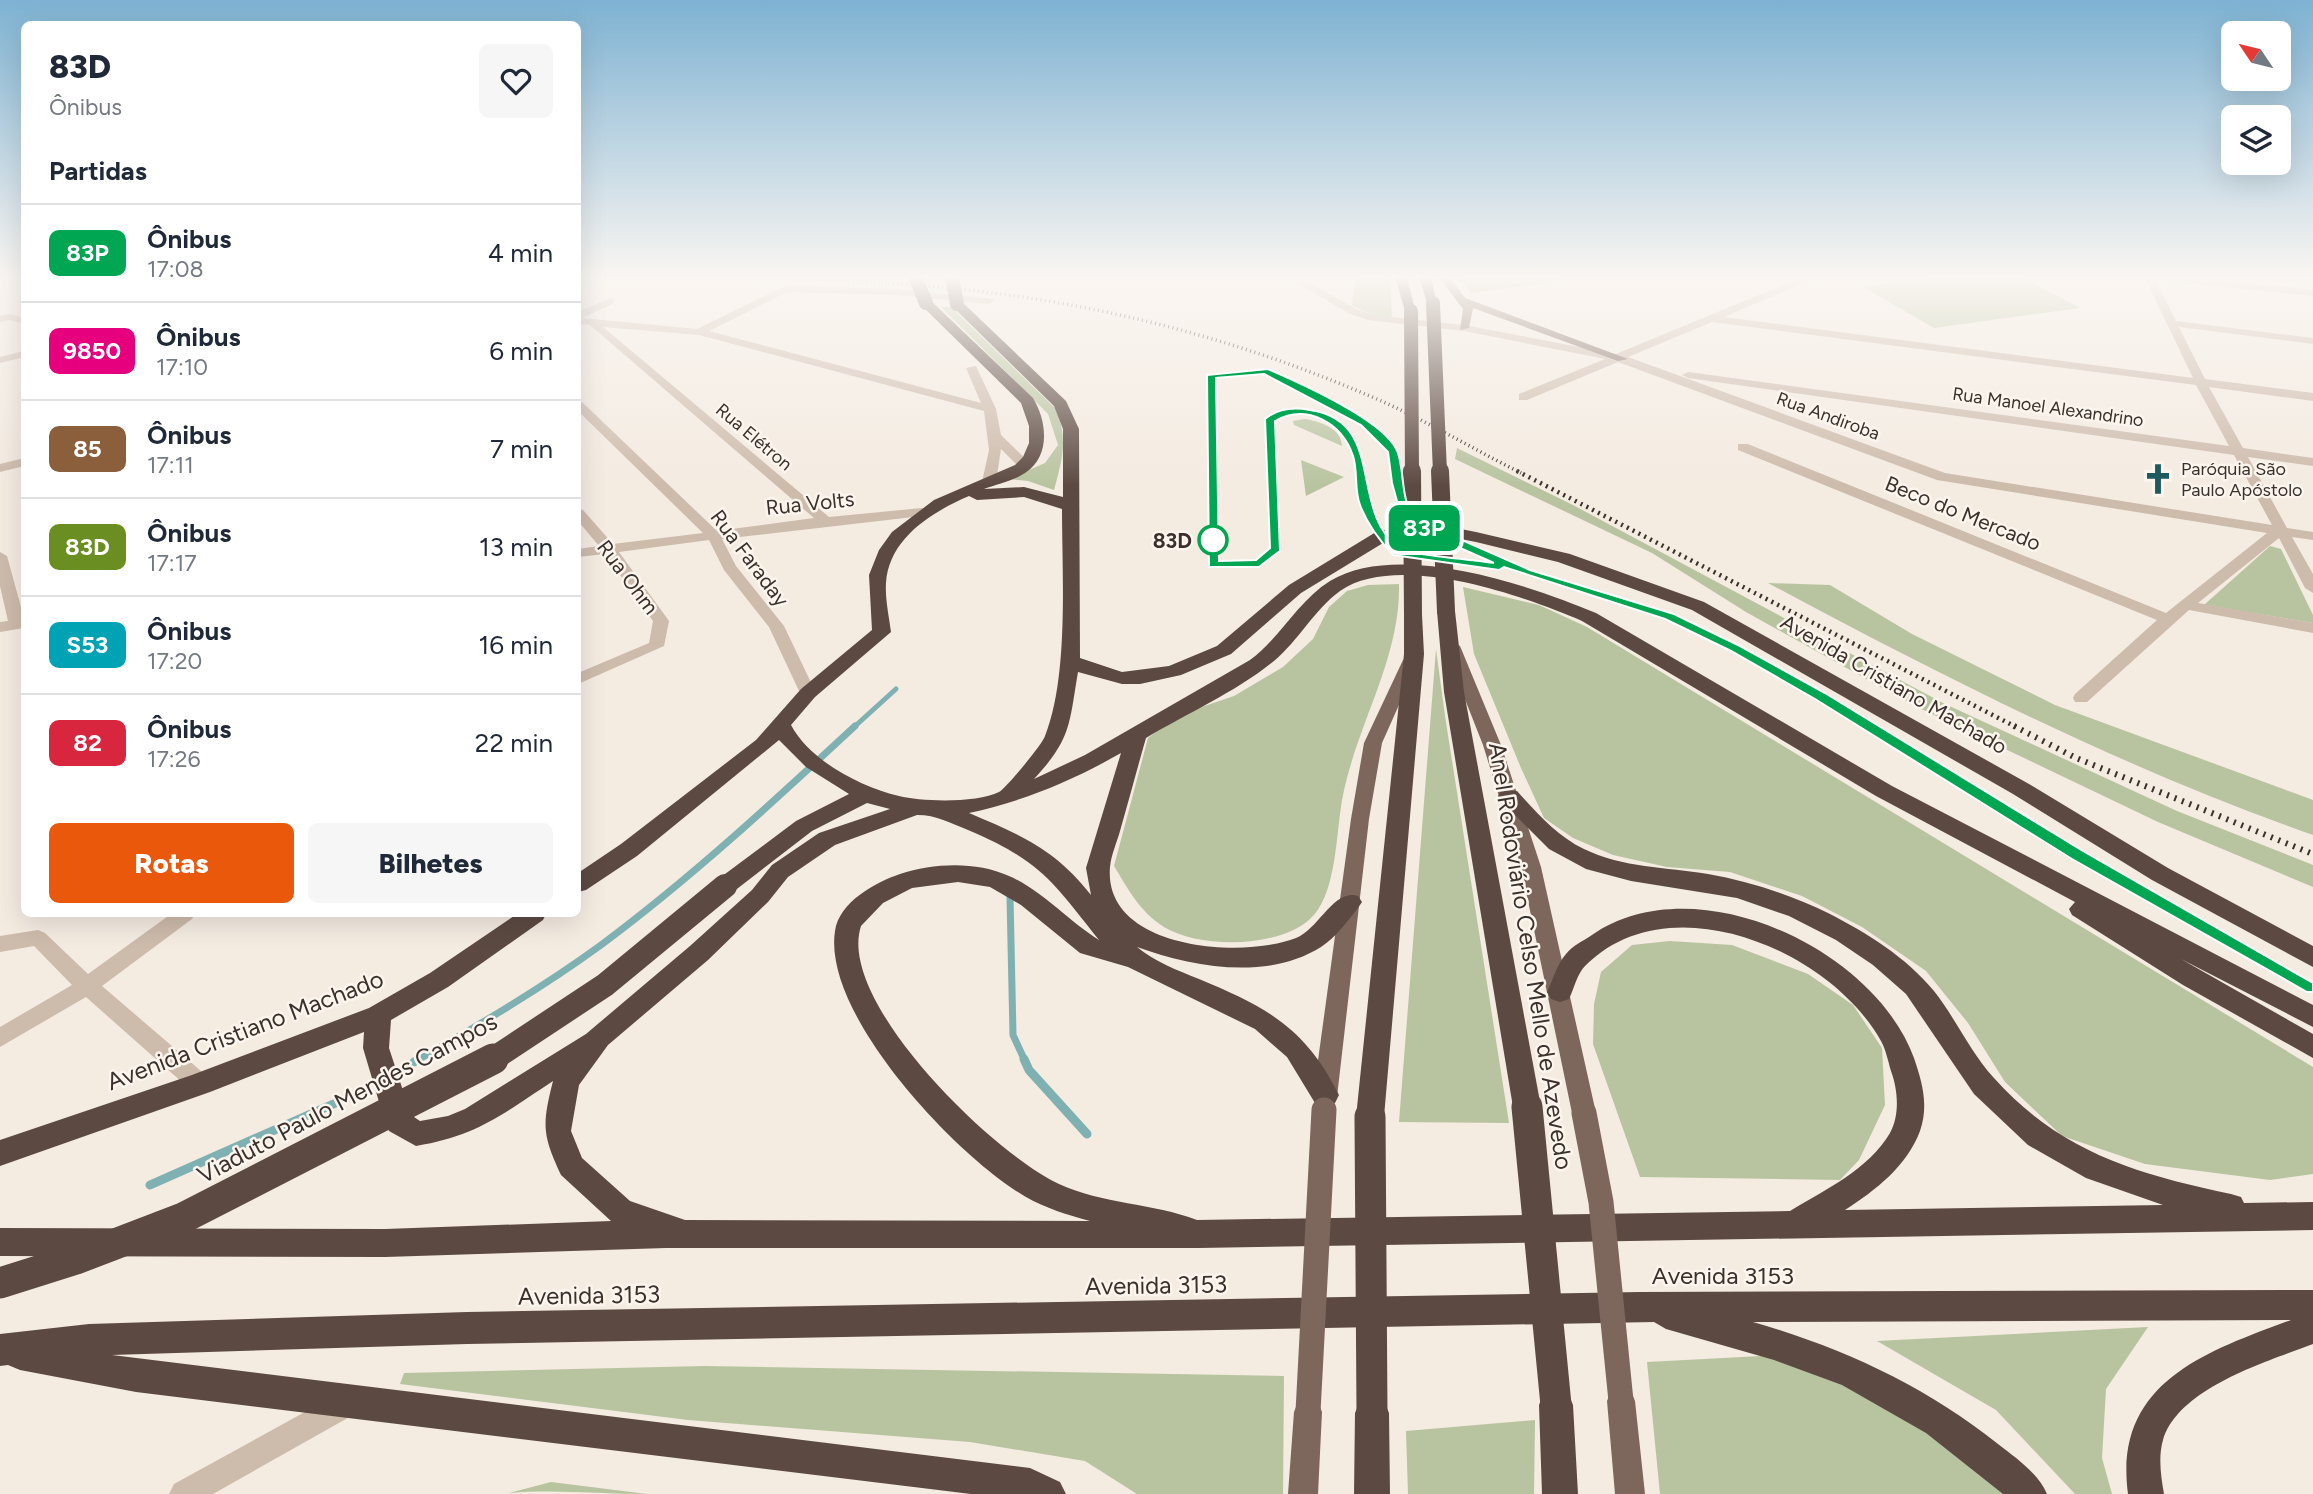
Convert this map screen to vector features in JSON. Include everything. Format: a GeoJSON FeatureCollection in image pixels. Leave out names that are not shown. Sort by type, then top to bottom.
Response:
{"type":"FeatureCollection","features":[{"type":"Feature","properties":{"kind":"highway"},"geometry":{"type":"LineString","coordinates":[[581,882],[763,746],[808,693],[881,632],[877,588],[880,568],[902,527],[939,503],[1025,465],[1039,440],[1035,417],[1028,401],[970,346]]}},
{"type":"Feature","properties":{"kind":"highway"},"geometry":{"type":"LineString","coordinates":[[1000,346],[1061,404],[1071,429],[1070,661],[1057,733],[1050,749],[1004,797]]}},
{"type":"Feature","properties":{"kind":"highway"},"geometry":{"type":"LineString","coordinates":[[1372,1494],[1370,1116],[1414,654],[1411,346]]}},
{"type":"Feature","properties":{"kind":"highway","name":"Anel Rodoviário Celso Mello de Azevedo"},"geometry":{"type":"LineString","coordinates":[[1435,346],[1446,611],[1454,692],[1527,1107],[1556,1405],[1560,1494]]}},
{"type":"Feature","properties":{"kind":"highway"},"geometry":{"type":"LineString","coordinates":[[939,503],[976,495],[1025,492],[1069,499]]}},
{"type":"Feature","properties":{"kind":"highway","name":"Avenida Cristiano Machado"},"geometry":{"type":"LineString","coordinates":[[1070,661],[1122,678],[1140,678],[1174,671],[1224,650],[1319,572],[1382,536],[1420,526],[1564,558],[1698,606],[2021,789],[2160,874],[2307,952]]}},
{"type":"Feature","properties":{"kind":"highway"},"geometry":{"type":"LineString","coordinates":[[781,725],[789,743],[840,782],[865,795],[915,808],[943,810],[1004,797],[1054,780],[1136,737],[1185,705],[1236,678],[1270,654],[1315,602],[1348,579],[1372,574],[1427,573],[1512,589],[1558,603],[1742,706],[1884,792],[1972,851],[2084,910],[2192,978],[2313,1047]]}},
{"type":"Feature","properties":{"kind":"highway"},"geometry":{"type":"LineString","coordinates":[[1136,737],[1098,868],[1098,880],[1109,906],[1129,928],[1143,938],[1176,952],[1215,958],[1261,956],[1303,945],[1316,938],[1350,902]]}},
{"type":"Feature","properties":{"kind":"highway"},"geometry":{"type":"LineString","coordinates":[[1884,792],[2313,1017]]}},
{"type":"Feature","properties":{"kind":"highway","name":"Viaduto Paulo Mendes Campos"},"geometry":{"type":"LineString","coordinates":[[0,1283],[76,1259],[183,1218],[383,1118],[485,1063],[605,985],[725,886],[804,826],[865,795]]}},
{"type":"Feature","properties":{"kind":"highway"},"geometry":{"type":"LineString","coordinates":[[1509,796],[1534,824],[1577,855],[1628,873],[1724,886],[1773,901],[1818,919],[1864,945],[1915,987],[1986,1088],[2053,1146],[2094,1171],[2149,1190],[2269,1215],[2313,1201]]}},
{"type":"Feature","properties":{"kind":"highway"},"geometry":{"type":"LineString","coordinates":[[378,1015],[376,1048],[399,1122],[416,1133],[452,1128],[475,1117],[599,1037],[699,953],[760,896],[780,871],[827,839],[915,808]]}},
{"type":"Feature","properties":{"kind":"highway"},"geometry":{"type":"LineString","coordinates":[[943,810],[1037,855],[1068,883],[1094,919],[1135,959],[1166,976],[1259,1016],[1295,1044],[1312,1068],[1324,1103]]}},
{"type":"Feature","properties":{"kind":"highway"},"geometry":{"type":"LineString","coordinates":[[1135,959],[1109,954],[1087,945],[1008,883],[960,874],[923,876],[894,885],[870,900],[855,916],[847,931],[850,963],[860,995],[892,1054],[944,1111],[996,1160],[1036,1188],[1063,1200],[1160,1219],[1199,1234]]}},
{"type":"Feature","properties":{"kind":"highway","name":"Avenida Cristiano Machado"},"geometry":{"type":"LineString","coordinates":[[0,1153],[200,1084],[378,1015],[439,980],[530,917]]}},
{"type":"Feature","properties":{"kind":"highway"},"geometry":{"type":"LineString","coordinates":[[1560,992],[1574,961],[1600,938],[1635,923],[1677,918],[1722,922],[1769,935],[1814,957],[1854,987],[1886,1023],[1906,1062],[1912,1103],[1902,1139],[1876,1169],[1847,1192],[1793,1225]]}},
{"type":"Feature","properties":{"kind":"highway"},"geometry":{"type":"LineString","coordinates":[[599,1037],[566,1082],[559,1108],[557,1131],[571,1166],[620,1211],[686,1233]]}},
{"type":"Feature","properties":{"kind":"highway"},"geometry":{"type":"LineString","coordinates":[[0,1242],[184,1245],[442,1241],[686,1233],[742,1236],[1199,1234],[2313,1216]]}},
{"type":"Feature","properties":{"kind":"highway","name":"Avenida 3153"},"geometry":{"type":"LineString","coordinates":[[0,1350],[89,1340],[453,1328],[1640,1307],[2313,1305]]}},
{"type":"Feature","properties":{"kind":"highway"},"geometry":{"type":"LineString","coordinates":[[1640,1307],[1747,1336],[1877,1384],[1962,1437],[2029,1494]]}},
{"type":"Feature","properties":{"kind":"highway"},"geometry":{"type":"LineString","coordinates":[[2146,1494],[2143,1452],[2147,1435],[2164,1407],[2203,1374],[2258,1348],[2313,1328]]}},
{"type":"Feature","properties":{"kind":"highway"},"geometry":{"type":"LineString","coordinates":[[0,1350],[136,1376],[918,1470],[1030,1485],[1048,1494]]}},
{"type":"Feature","properties":{"kind":"main road"},"geometry":{"type":"LineString","coordinates":[[1586,346],[1622,359]]}},
{"type":"Feature","properties":{"kind":"main road","name":"Anel Rodoviário Celso Mello de Azevedo"},"geometry":{"type":"LineString","coordinates":[[1450,639],[1509,796],[1531,867],[1560,992],[1601,1202],[1630,1494]]}},
{"type":"Feature","properties":{"kind":"main road"},"geometry":{"type":"LineString","coordinates":[[1303,1494],[1324,1103],[1350,902],[1373,743],[1414,654]]}},
{"type":"Feature","properties":{"kind":"street","name":"Rua Elétron"},"geometry":{"type":"LineString","coordinates":[[620,346],[826,521]]}},
{"type":"Feature","properties":{"kind":"street"},"geometry":{"type":"LineString","coordinates":[[751,346],[990,409]]}},
{"type":"Feature","properties":{"kind":"street"},"geometry":{"type":"LineString","coordinates":[[1554,346],[1622,359]]}},
{"type":"Feature","properties":{"kind":"street"},"geometry":{"type":"LineString","coordinates":[[1523,397],[1652,346]]}},
{"type":"Feature","properties":{"kind":"street"},"geometry":{"type":"LineString","coordinates":[[1916,346],[2313,397]]}},
{"type":"Feature","properties":{"kind":"street"},"geometry":{"type":"LineString","coordinates":[[2182,346],[2313,588]]}},
{"type":"Feature","properties":{"kind":"street"},"geometry":{"type":"LineString","coordinates":[[0,360],[21,355]]}},
{"type":"Feature","properties":{"kind":"street","name":"Rua Andiroba"},"geometry":{"type":"LineString","coordinates":[[1622,359],[1942,477],[2313,536]]}},
{"type":"Feature","properties":{"kind":"street"},"geometry":{"type":"LineString","coordinates":[[972,368],[990,409],[997,438],[982,484]]}},
{"type":"Feature","properties":{"kind":"street","name":"Rua Manoel Alexandrino"},"geometry":{"type":"LineString","coordinates":[[1654,370],[2313,462]]}},
{"type":"Feature","properties":{"kind":"street","name":"Rua Faraday"},"geometry":{"type":"LineString","coordinates":[[581,408],[712,535],[729,567],[776,626],[808,693]]}},
{"type":"Feature","properties":{"kind":"street"},"geometry":{"type":"LineString","coordinates":[[997,438],[1025,465]]}},
{"type":"Feature","properties":{"kind":"street","name":"Beco do Mercado"},"geometry":{"type":"LineString","coordinates":[[1743,447],[2168,619]]}},
{"type":"Feature","properties":{"kind":"street"},"geometry":{"type":"LineString","coordinates":[[0,468],[21,463]]}},
{"type":"Feature","properties":{"kind":"street","name":"Rua Volts"},"geometry":{"type":"LineString","coordinates":[[581,553],[826,521],[922,512]]}},
{"type":"Feature","properties":{"kind":"street","name":"Rua Ohm"},"geometry":{"type":"LineString","coordinates":[[581,516],[609,549],[661,621],[656,646],[581,678]]}},
{"type":"Feature","properties":{"kind":"street"},"geometry":{"type":"LineString","coordinates":[[2081,698],[2168,619],[2280,530]]}},
{"type":"Feature","properties":{"kind":"street"},"geometry":{"type":"LineString","coordinates":[[0,556],[21,624],[0,627]]}},
{"type":"Feature","properties":{"kind":"street"},"geometry":{"type":"LineString","coordinates":[[2186,605],[2313,628]]}},
{"type":"Feature","properties":{"kind":"street"},"geometry":{"type":"LineString","coordinates":[[0,1038],[87,986],[181,917]]}},
{"type":"Feature","properties":{"kind":"street"},"geometry":{"type":"LineString","coordinates":[[0,944],[38,938],[87,986],[200,1084]]}},
{"type":"Feature","properties":{"kind":"street"},"geometry":{"type":"LineString","coordinates":[[184,1494],[345,1403]]}},
{"type":"Feature","properties":{"kind":"green space"},"geometry":{"type":"Polygon","coordinates":[[[980,346],[991,346],[1055,408],[1062,429],[1062,459],[1054,490],[1028,481],[1008,479],[1045,463],[1058,445],[1048,414],[980,346]]]}},
{"type":"Feature","properties":{"kind":"green space"},"geometry":{"type":"Polygon","coordinates":[[[1305,419],[1334,430],[1342,446],[1294,425],[1293,421],[1305,419]]]}},
{"type":"Feature","properties":{"kind":"green space"},"geometry":{"type":"Polygon","coordinates":[[[1457,448],[1573,505],[1943,703],[2177,811],[2313,865],[2313,887],[2158,822],[1911,704],[1746,612],[1652,553],[1455,459],[1457,448]]]}},
{"type":"Feature","properties":{"kind":"green space"},"geometry":{"type":"Polygon","coordinates":[[[1301,460],[1344,477],[1306,496],[1301,460]]]}},
{"type":"Feature","properties":{"kind":"green space"},"geometry":{"type":"Polygon","coordinates":[[[2270,546],[2281,549],[2313,615],[2313,623],[2204,605],[2270,546]]]}},
{"type":"Feature","properties":{"kind":"green space"},"geometry":{"type":"Polygon","coordinates":[[[1768,583],[1830,585],[1912,634],[2055,705],[2313,800],[2313,835],[2173,781],[2036,720],[1768,583]]]}},
{"type":"Feature","properties":{"kind":"green space"},"geometry":{"type":"Polygon","coordinates":[[[1399,584],[1392,643],[1353,756],[1345,785],[1329,884],[1318,910],[1296,929],[1260,940],[1218,942],[1179,934],[1164,927],[1141,907],[1114,866],[1148,738],[1175,716],[1234,696],[1283,667],[1313,639],[1329,607],[1347,591],[1368,585],[1399,584]]]}},
{"type":"Feature","properties":{"kind":"green space"},"geometry":{"type":"Polygon","coordinates":[[[1463,587],[1539,605],[1587,627],[2313,1067],[2313,1174],[2270,1180],[2145,1164],[2062,1136],[2005,1082],[1968,1023],[1926,971],[1862,927],[1802,896],[1730,872],[1667,867],[1613,855],[1573,838],[1544,818],[1474,654],[1463,587]]]}},
{"type":"Feature","properties":{"kind":"green space"},"geometry":{"type":"Polygon","coordinates":[[[1436,649],[1445,716],[1509,1123],[1399,1122],[1436,649]]]}},
{"type":"Feature","properties":{"kind":"green space"},"geometry":{"type":"Polygon","coordinates":[[[1670,941],[1732,945],[1808,974],[1853,1005],[1882,1048],[1885,1105],[1859,1160],[1840,1180],[1640,1177],[1593,1044],[1594,1004],[1601,972],[1632,945],[1670,941]]]}},
{"type":"Feature","properties":{"kind":"green space"},"geometry":{"type":"Polygon","coordinates":[[[2148,1327],[2106,1389],[2102,1458],[2112,1494],[2075,1494],[1996,1410],[1877,1341],[2148,1327]]]}},
{"type":"Feature","properties":{"kind":"green space"},"geometry":{"type":"Polygon","coordinates":[[[1782,1355],[1856,1375],[2015,1494],[1660,1494],[1647,1362],[1782,1355]]]}},
{"type":"Feature","properties":{"kind":"green space"},"geometry":{"type":"Polygon","coordinates":[[[705,1366],[1284,1376],[1283,1494],[1137,1494],[1085,1461],[970,1442],[688,1420],[400,1384],[404,1373],[705,1366]]]}},
{"type":"Feature","properties":{"kind":"green space"},"geometry":{"type":"Polygon","coordinates":[[[1535,1420],[1534,1494],[1408,1494],[1406,1431],[1535,1420]]]}},
{"type":"Feature","properties":{"kind":"green space"},"geometry":{"type":"Polygon","coordinates":[[[551,1482],[647,1494],[509,1493],[551,1482]]]}},
{"type":"Feature","properties":{"kind":"waterway"},"geometry":{"type":"LineString","coordinates":[[853,728],[896,689]]}},
{"type":"Feature","properties":{"kind":"waterway"},"geometry":{"type":"LineString","coordinates":[[416,1061],[510,1006],[601,945],[699,866],[855,726]]}},
{"type":"Feature","properties":{"kind":"waterway"},"geometry":{"type":"LineString","coordinates":[[1010,897],[1013,1035],[1025,1061]]}},
{"type":"Feature","properties":{"kind":"waterway"},"geometry":{"type":"LineString","coordinates":[[414,1062],[419,1059]]}},
{"type":"Feature","properties":{"kind":"waterway"},"geometry":{"type":"LineString","coordinates":[[1024,1059],[1029,1070],[1087,1134]]}},
{"type":"Feature","properties":{"kind":"waterway"},"geometry":{"type":"LineString","coordinates":[[150,1185],[356,1094]]}},
{"type":"Feature","properties":{"kind":"railway"},"geometry":{"type":"LineString","coordinates":[[1234,346],[1287,363],[1365,394],[1521,473]]}},
{"type":"Feature","properties":{"kind":"railway"},"geometry":{"type":"LineString","coordinates":[[1517,471],[2018,728]]}},
{"type":"Feature","properties":{"kind":"railway"},"geometry":{"type":"LineString","coordinates":[[2014,726],[2076,758],[2313,854]]}},
{"type":"Feature","properties":{"kind":"bus line","name":"83P"},"geometry":{"type":"LineString","coordinates":[[1499,567],[1472,561],[1397,553],[1382,536],[1364,503],[1358,456],[1343,426],[1317,414],[1301,411],[1283,412],[1270,419],[1276,549],[1259,563],[1213,564],[1211,375],[1265,371],[1302,387],[1334,408],[1365,423],[1393,451],[1397,483],[1406,516],[1412,522],[1476,553],[1526,573],[1670,617],[1735,649],[1820,696],[2078,855],[2313,987]]}},
{"type":"Feature","properties":{"kind":"place","name":"Paróquia São Paulo Apóstolo"},"geometry":{"type":"Point","coordinates":[2158,479]}},
{"type":"Feature","properties":{"kind":"place","name":"83D"},"geometry":{"type":"Point","coordinates":[1213,540]}}]}
